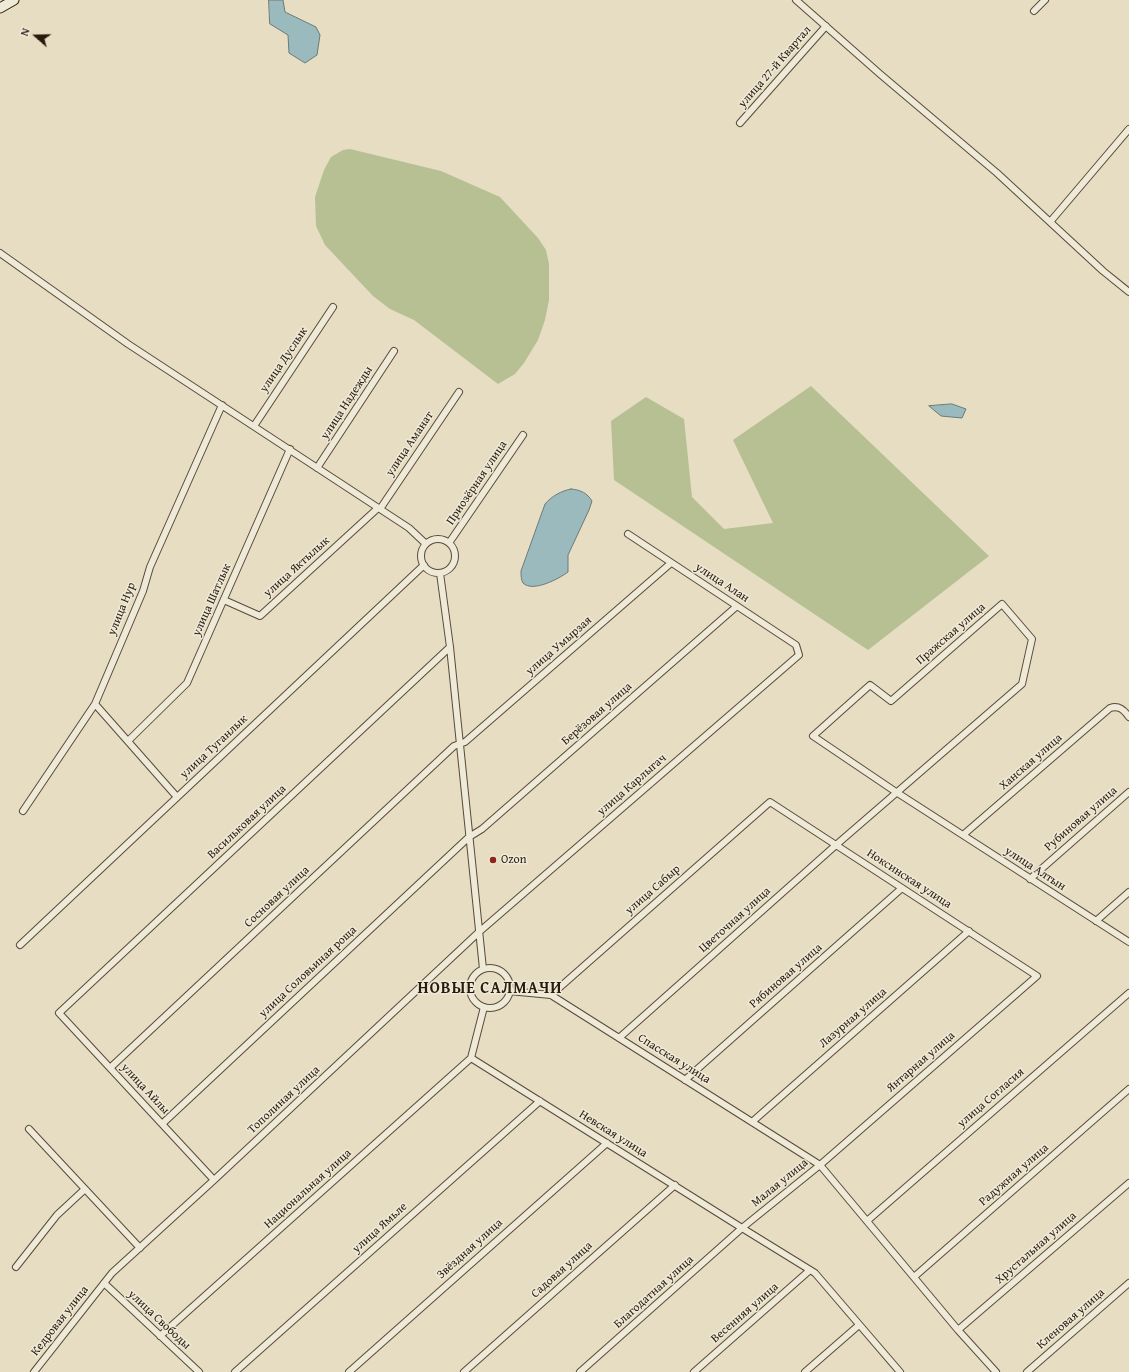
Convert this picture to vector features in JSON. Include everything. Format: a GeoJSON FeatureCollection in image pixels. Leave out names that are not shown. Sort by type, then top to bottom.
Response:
{"type":"FeatureCollection","features":[{"type":"Feature","properties":{"kind":"street"},"geometry":{"type":"LineString","coordinates":[[0,8],[14,0]]}},
{"type":"Feature","properties":{"kind":"street"},"geometry":{"type":"LineString","coordinates":[[796,0],[880,74],[997,173],[1103,271],[1129,292]]}},
{"type":"Feature","properties":{"kind":"street"},"geometry":{"type":"LineString","coordinates":[[1034,11],[1045,0]]}},
{"type":"Feature","properties":{"kind":"street","name":"улица 27-й Квартал"},"geometry":{"type":"LineString","coordinates":[[740,123],[826,26]]}},
{"type":"Feature","properties":{"kind":"street"},"geometry":{"type":"LineString","coordinates":[[1050,222],[1129,129]]}},
{"type":"Feature","properties":{"kind":"street"},"geometry":{"type":"LineString","coordinates":[[0,253],[128,344],[409,528],[426,544]]}},
{"type":"Feature","properties":{"kind":"street","name":"улица Дуслык"},"geometry":{"type":"LineString","coordinates":[[254,426],[333,307]]}},
{"type":"Feature","properties":{"kind":"street","name":"улица Надежды"},"geometry":{"type":"LineString","coordinates":[[317,468],[394,351]]}},
{"type":"Feature","properties":{"kind":"street","name":"улица Аманат"},"geometry":{"type":"LineString","coordinates":[[379,508],[459,392]]}},
{"type":"Feature","properties":{"kind":"street","name":"улица Нур"},"geometry":{"type":"LineString","coordinates":[[23,811],[95,704],[143,591],[150,567],[222,405]]}},
{"type":"Feature","properties":{"kind":"street","name":"Приозёрная улица"},"geometry":{"type":"LineString","coordinates":[[449,543],[523,435]]}},
{"type":"Feature","properties":{"kind":"street","name":"улица Шатлык"},"geometry":{"type":"LineString","coordinates":[[128,742],[187,683],[290,449]]}},
{"type":"Feature","properties":{"kind":"street","name":"улица Яктылык"},"geometry":{"type":"LineString","coordinates":[[224,600],[260,616],[379,508]]}},
{"type":"Feature","properties":{"kind":"street","name":"улица Алан"},"geometry":{"type":"LineString","coordinates":[[628,534],[796,645],[799,654]]}},
{"type":"Feature","properties":{"kind":"street"},"geometry":{"type":"LineString","coordinates":[[438,539],[449,543],[455,554],[452,566],[446,571],[440,573],[427,569],[421,557],[422,550],[426,544],[432,540],[438,539]]}},
{"type":"Feature","properties":{"kind":"street","name":"улица Умырзая"},"geometry":{"type":"LineString","coordinates":[[460,744],[465,742],[671,563]]}},
{"type":"Feature","properties":{"kind":"street","name":"улица Туганлык"},"geometry":{"type":"LineString","coordinates":[[20,945],[424,565]]}},
{"type":"Feature","properties":{"kind":"street"},"geometry":{"type":"LineString","coordinates":[[440,573],[450,647],[483,969]]}},
{"type":"Feature","properties":{"kind":"street","name":"Пражская улица"},"geometry":{"type":"LineString","coordinates":[[866,819],[896,792],[1022,684],[1032,639],[1002,604],[891,701],[870,685],[813,736],[896,792],[929,814]]}},
{"type":"Feature","properties":{"kind":"street","name":"Берёзовая улица"},"geometry":{"type":"LineString","coordinates":[[469,837],[482,829],[738,606]]}},
{"type":"Feature","properties":{"kind":"street","name":"Васильковая улица"},"geometry":{"type":"LineString","coordinates":[[59,1013],[450,647]]}},
{"type":"Feature","properties":{"kind":"street","name":"улица Карлыгач"},"geometry":{"type":"LineString","coordinates":[[479,932],[799,654]]}},
{"type":"Feature","properties":{"kind":"street"},"geometry":{"type":"LineString","coordinates":[[95,704],[177,797]]}},
{"type":"Feature","properties":{"kind":"street","name":"Ханская улица"},"geometry":{"type":"LineString","coordinates":[[963,835],[1110,708],[1114,706],[1120,708],[1129,717]]}},
{"type":"Feature","properties":{"kind":"street","name":"Сосновая улица"},"geometry":{"type":"LineString","coordinates":[[110,1068],[454,746],[460,744]]}},
{"type":"Feature","properties":{"kind":"street","name":"Рубиновая улица"},"geometry":{"type":"LineString","coordinates":[[1030,878],[1129,792]]}},
{"type":"Feature","properties":{"kind":"street","name":"Ноксинская улица"},"geometry":{"type":"LineString","coordinates":[[770,802],[1037,976]]}},
{"type":"Feature","properties":{"kind":"street","name":"улица Сабыр"},"geometry":{"type":"LineString","coordinates":[[551,995],[770,802]]}},
{"type":"Feature","properties":{"kind":"street","name":"улица Алтын"},"geometry":{"type":"LineString","coordinates":[[929,814],[1129,942]]}},
{"type":"Feature","properties":{"kind":"street","name":"Цветочная улица"},"geometry":{"type":"LineString","coordinates":[[619,1038],[866,819]]}},
{"type":"Feature","properties":{"kind":"street","name":"улица Соловьиная роща"},"geometry":{"type":"LineString","coordinates":[[162,1124],[469,837]]}},
{"type":"Feature","properties":{"kind":"street","name":"Рябиновая улица"},"geometry":{"type":"LineString","coordinates":[[685,1080],[902,888]]}},
{"type":"Feature","properties":{"kind":"street"},"geometry":{"type":"LineString","coordinates":[[1096,921],[1129,892]]}},
{"type":"Feature","properties":{"kind":"street","name":"Лазурная улица"},"geometry":{"type":"LineString","coordinates":[[752,1122],[969,931]]}},
{"type":"Feature","properties":{"kind":"street","name":"Тополиная улица"},"geometry":{"type":"LineString","coordinates":[[104,1283],[112,1273],[214,1180],[479,932]]}},
{"type":"Feature","properties":{"kind":"street"},"geometry":{"type":"LineString","coordinates":[[491,968],[499,970],[506,976],[509,983],[509,991],[506,999],[500,1005],[493,1008],[484,1007],[477,1003],[472,997],[470,989],[471,980],[483,969],[491,968]]}},
{"type":"Feature","properties":{"kind":"street","name":"Янтарная улица"},"geometry":{"type":"LineString","coordinates":[[820,1165],[1037,976]]}},
{"type":"Feature","properties":{"kind":"street","name":"Спасская улица"},"geometry":{"type":"LineString","coordinates":[[509,991],[551,995],[820,1165]]}},
{"type":"Feature","properties":{"kind":"street","name":"улица Согласия"},"geometry":{"type":"LineString","coordinates":[[867,1221],[1129,993]]}},
{"type":"Feature","properties":{"kind":"street"},"geometry":{"type":"LineString","coordinates":[[472,1058],[484,1007]]}},
{"type":"Feature","properties":{"kind":"street","name":"улица Айлы"},"geometry":{"type":"LineString","coordinates":[[59,1013],[214,1180]]}},
{"type":"Feature","properties":{"kind":"street","name":"Невская улица"},"geometry":{"type":"LineString","coordinates":[[472,1058],[742,1228]]}},
{"type":"Feature","properties":{"kind":"street","name":"Национальная улица"},"geometry":{"type":"LineString","coordinates":[[160,1336],[472,1058]]}},
{"type":"Feature","properties":{"kind":"street","name":"Радужная улица"},"geometry":{"type":"LineString","coordinates":[[914,1277],[1129,1089]]}},
{"type":"Feature","properties":{"kind":"street","name":"улица Ямьле"},"geometry":{"type":"LineString","coordinates":[[235,1372],[540,1101]]}},
{"type":"Feature","properties":{"kind":"street"},"geometry":{"type":"LineString","coordinates":[[29,1129],[140,1248]]}},
{"type":"Feature","properties":{"kind":"street","name":"Звёздная улица"},"geometry":{"type":"LineString","coordinates":[[349,1372],[607,1143]]}},
{"type":"Feature","properties":{"kind":"street","name":"Малая улица"},"geometry":{"type":"LineString","coordinates":[[742,1228],[820,1165],[958,1330],[996,1372]]}},
{"type":"Feature","properties":{"kind":"street","name":"Хрустальная улица"},"geometry":{"type":"LineString","coordinates":[[958,1330],[1129,1183]]}},
{"type":"Feature","properties":{"kind":"street","name":"Садовая улица"},"geometry":{"type":"LineString","coordinates":[[464,1372],[675,1185]]}},
{"type":"Feature","properties":{"kind":"street"},"geometry":{"type":"LineString","coordinates":[[16,1266],[57,1215],[85,1189]]}},
{"type":"Feature","properties":{"kind":"street"},"geometry":{"type":"LineString","coordinates":[[742,1228],[815,1273],[900,1372]]}},
{"type":"Feature","properties":{"kind":"street","name":"Благодатная улица"},"geometry":{"type":"LineString","coordinates":[[580,1372],[742,1228]]}},
{"type":"Feature","properties":{"kind":"street","name":"Весенняя улица"},"geometry":{"type":"LineString","coordinates":[[694,1372],[810,1270]]}},
{"type":"Feature","properties":{"kind":"street","name":"улица Свободы"},"geometry":{"type":"LineString","coordinates":[[104,1283],[199,1372]]}},
{"type":"Feature","properties":{"kind":"street","name":"Кедровая улица"},"geometry":{"type":"LineString","coordinates":[[34,1372],[104,1283]]}},
{"type":"Feature","properties":{"kind":"street","name":"Кленовая улица"},"geometry":{"type":"LineString","coordinates":[[1027,1372],[1129,1283]]}},
{"type":"Feature","properties":{"kind":"street"},"geometry":{"type":"LineString","coordinates":[[805,1372],[859,1325]]}},
{"type":"Feature","properties":{"kind":"green space"},"geometry":{"type":"Polygon","coordinates":[[[350,149],[441,171],[500,197],[538,238],[546,250],[549,264],[549,300],[545,320],[538,340],[524,363],[515,374],[498,384],[414,320],[390,309],[373,296],[325,245],[316,226],[315,197],[324,170],[331,157],[343,150],[350,149]]]}},
{"type":"Feature","properties":{"kind":"green space"},"geometry":{"type":"Polygon","coordinates":[[[811,386],[989,556],[868,650],[614,480],[611,421],[646,397],[684,419],[692,497],[724,529],[773,523],[733,440],[811,386]]]}},
{"type":"Feature","properties":{"kind":"water"},"geometry":{"type":"Polygon","coordinates":[[[269,0],[283,0],[285,12],[316,27],[320,35],[317,55],[305,63],[289,53],[288,35],[270,24],[269,0]]]}},
{"type":"Feature","properties":{"kind":"water"},"geometry":{"type":"Polygon","coordinates":[[[952,404],[966,409],[962,418],[941,416],[929,406],[952,404]]]}},
{"type":"Feature","properties":{"kind":"water"},"geometry":{"type":"Polygon","coordinates":[[[571,489],[583,492],[592,501],[568,555],[568,572],[546,584],[527,586],[522,582],[521,571],[545,504],[557,494],[571,489]]]}},
{"type":"Feature","properties":{"kind":"place","name":"Ozon"},"geometry":{"type":"Point","coordinates":[493,860]}},
{"type":"Feature","properties":{"kind":"district","name":"НОВЫЕ САЛМАЧИ"},"geometry":{"type":"Point","coordinates":[490,989]}}]}
